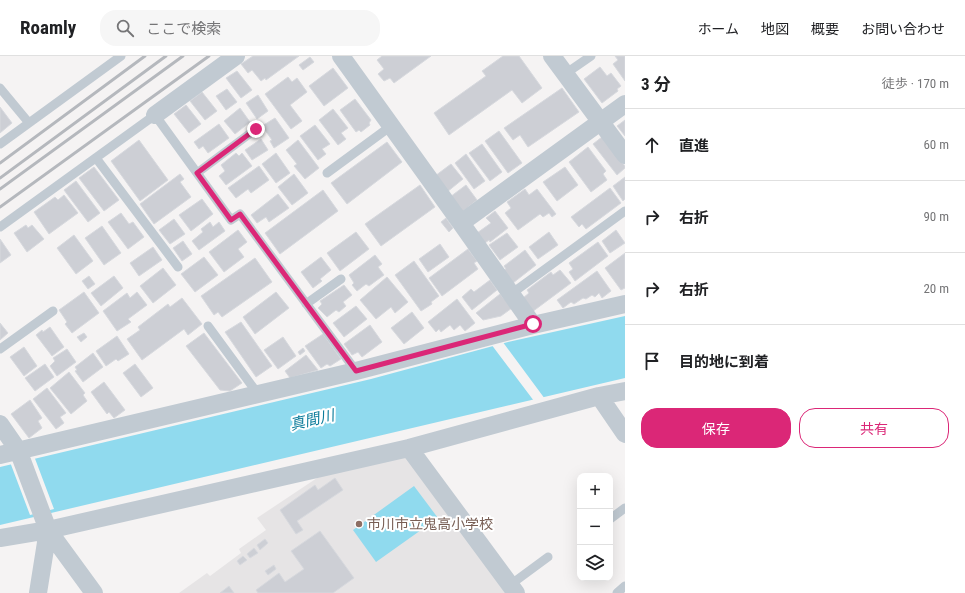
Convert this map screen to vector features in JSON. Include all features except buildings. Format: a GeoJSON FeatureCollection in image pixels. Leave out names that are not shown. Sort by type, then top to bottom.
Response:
{"type":"FeatureCollection","features":[{"type":"Feature","properties":{"kind":"street"},"geometry":{"type":"LineString","coordinates":[[155,115],[236,56]]}},
{"type":"Feature","properties":{"kind":"street"},"geometry":{"type":"LineString","coordinates":[[341,56],[533,324]]}},
{"type":"Feature","properties":{"kind":"street"},"geometry":{"type":"LineString","coordinates":[[552,56],[625,155]]}},
{"type":"Feature","properties":{"kind":"street"},"geometry":{"type":"LineString","coordinates":[[461,223],[625,104]]}},
{"type":"Feature","properties":{"kind":"street"},"geometry":{"type":"LineString","coordinates":[[0,455],[20,455],[258,394],[356,371],[533,324],[625,304]]}},
{"type":"Feature","properties":{"kind":"street"},"geometry":{"type":"LineString","coordinates":[[0,538],[45,523],[409,448],[599,396],[625,391]]}},
{"type":"Feature","properties":{"kind":"street"},"geometry":{"type":"LineString","coordinates":[[599,396],[625,434]]}},
{"type":"Feature","properties":{"kind":"street"},"geometry":{"type":"LineString","coordinates":[[0,424],[20,455],[45,523],[94,593]]}},
{"type":"Feature","properties":{"kind":"street"},"geometry":{"type":"LineString","coordinates":[[409,448],[513,589]]}},
{"type":"Feature","properties":{"kind":"street"},"geometry":{"type":"LineString","coordinates":[[38,593],[45,523]]}},
{"type":"Feature","properties":{"kind":"lane"},"geometry":{"type":"LineString","coordinates":[[0,144],[121,56]]}},
{"type":"Feature","properties":{"kind":"lane"},"geometry":{"type":"LineString","coordinates":[[566,74],[591,56]]}},
{"type":"Feature","properties":{"kind":"lane"},"geometry":{"type":"LineString","coordinates":[[0,88],[29,123]]}},
{"type":"Feature","properties":{"kind":"lane"},"geometry":{"type":"LineString","coordinates":[[0,227],[155,115],[231,220],[240,214],[356,371]]}},
{"type":"Feature","properties":{"kind":"lane"},"geometry":{"type":"LineString","coordinates":[[327,173],[391,126]]}},
{"type":"Feature","properties":{"kind":"lane"},"geometry":{"type":"LineString","coordinates":[[197,173],[256,129]]}},
{"type":"Feature","properties":{"kind":"lane"},"geometry":{"type":"LineString","coordinates":[[96,158],[178,267]]}},
{"type":"Feature","properties":{"kind":"lane"},"geometry":{"type":"LineString","coordinates":[[511,294],[625,211]]}},
{"type":"Feature","properties":{"kind":"lane"},"geometry":{"type":"LineString","coordinates":[[306,304],[341,279]]}},
{"type":"Feature","properties":{"kind":"lane"},"geometry":{"type":"LineString","coordinates":[[0,349],[53,311]]}},
{"type":"Feature","properties":{"kind":"lane"},"geometry":{"type":"LineString","coordinates":[[208,326],[258,394]]}},
{"type":"Feature","properties":{"kind":"lane"},"geometry":{"type":"LineString","coordinates":[[613,517],[625,508]]}},
{"type":"Feature","properties":{"kind":"lane"},"geometry":{"type":"LineString","coordinates":[[513,589],[548,557]]}},
{"type":"Feature","properties":{"kind":"lane"},"geometry":{"type":"LineString","coordinates":[[617,593],[625,586]]}},
{"type":"Feature","properties":{"kind":"shaded area","name":"市川市立鬼高小学校"},"geometry":{"type":"Polygon","coordinates":[[[408,453],[508,593],[179,593],[207,573],[210,576],[241,553],[239,549],[266,530],[257,518],[323,474],[408,453]]]}},
{"type":"Feature","properties":{"kind":"water","name":"真間川"},"geometry":{"type":"Polygon","coordinates":[[[625,316],[625,378],[0,525],[0,467],[371,379],[508,342],[625,316]]]}},
{"type":"Feature","properties":{"kind":"water"},"geometry":{"type":"Polygon","coordinates":[[[414,486],[438,518],[376,562],[353,530],[414,486]]]}},
{"type":"Feature","properties":{"kind":"pier"},"geometry":{"type":"Polygon","coordinates":[[[502,341],[545,399],[534,401],[491,344],[502,341]]]}},
{"type":"Feature","properties":{"kind":"pier"},"geometry":{"type":"Polygon","coordinates":[[[34,456],[54,509],[30,515],[10,462],[34,456]]]}},
{"type":"Feature","properties":{"kind":"railway"},"geometry":{"type":"LineString","coordinates":[[0,163],[145,56]]}},
{"type":"Feature","properties":{"kind":"railway"},"geometry":{"type":"LineString","coordinates":[[0,178],[166,56]]}},
{"type":"Feature","properties":{"kind":"railway"},"geometry":{"type":"LineString","coordinates":[[0,189],[183,56]]}},
{"type":"Feature","properties":{"kind":"railway"},"geometry":{"type":"LineString","coordinates":[[0,207],[209,56]]}},
{"type":"Feature","properties":{"kind":"place","name":"市川市立鬼高小学校"},"geometry":{"type":"Point","coordinates":[359,524]}},
{"type":"Feature","properties":{"kind":"route"},"geometry":{"type":"LineString","coordinates":[[256,129],[197,173],[231,220],[240,214],[356,371],[533,324]]}}]}
